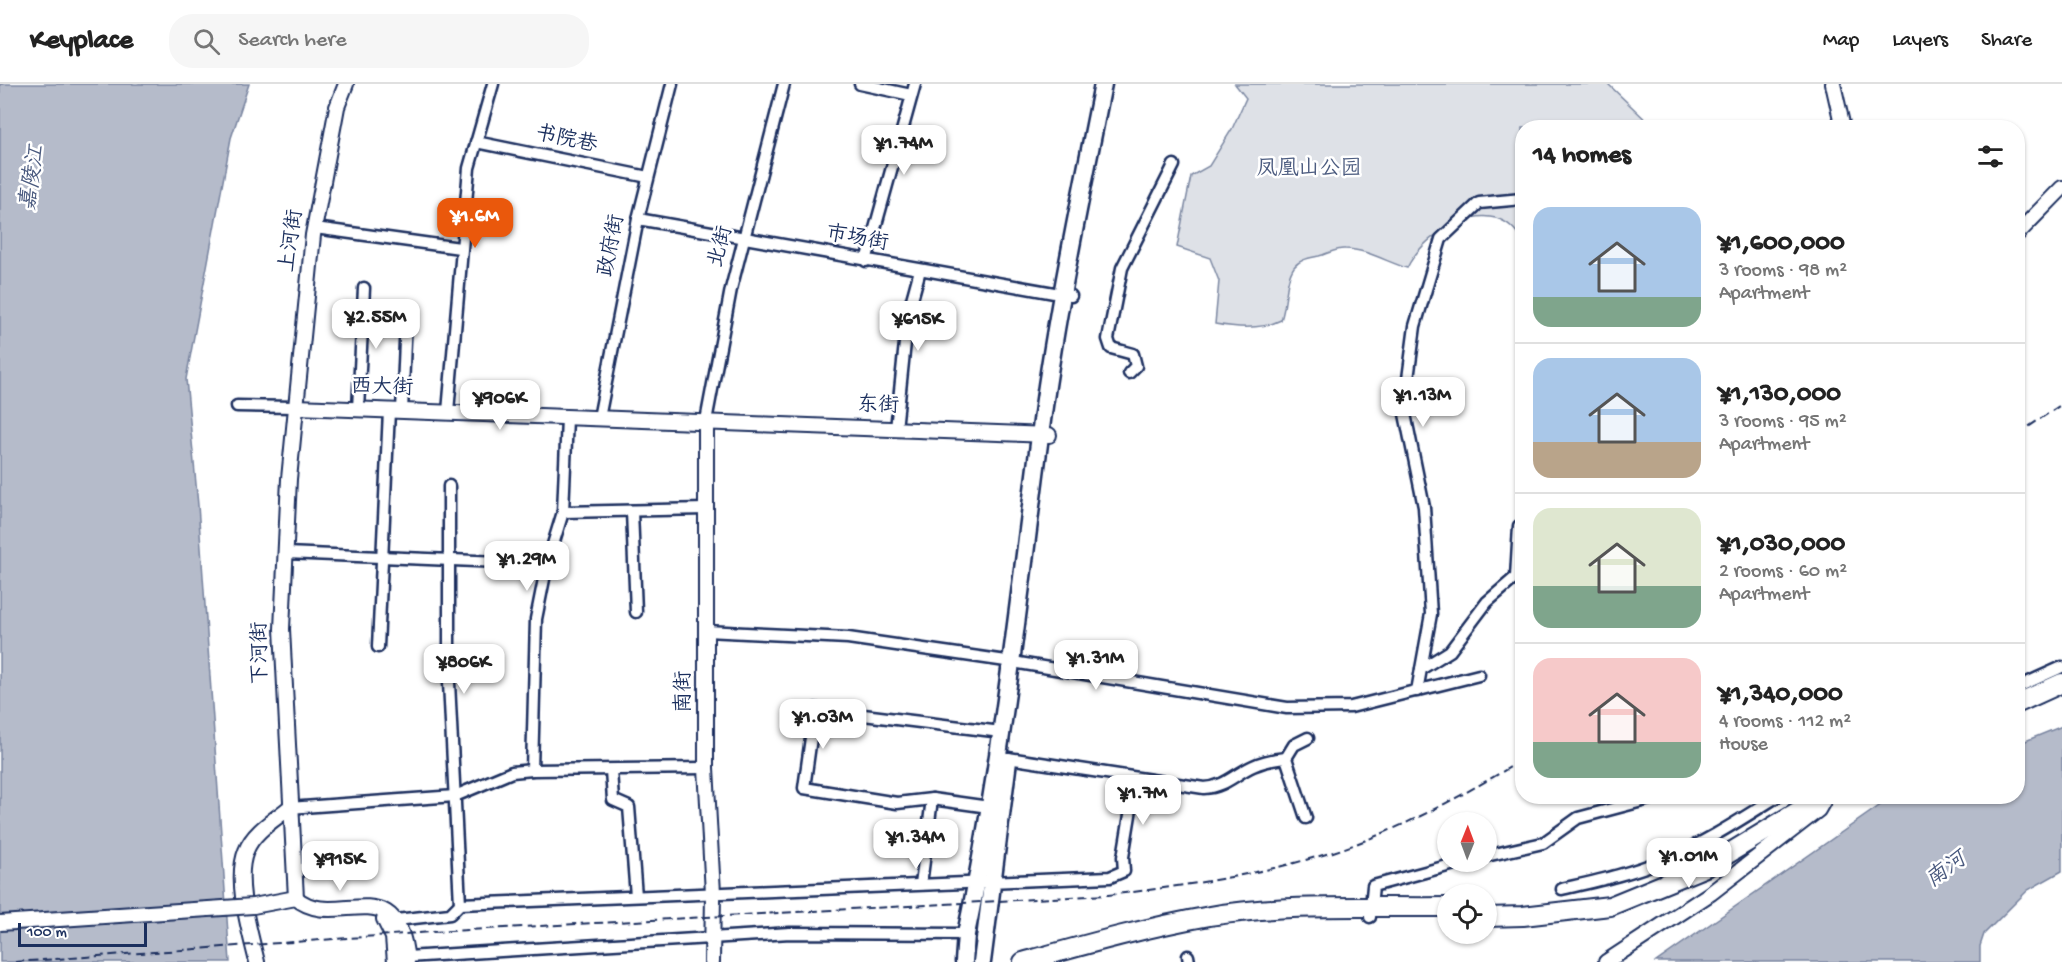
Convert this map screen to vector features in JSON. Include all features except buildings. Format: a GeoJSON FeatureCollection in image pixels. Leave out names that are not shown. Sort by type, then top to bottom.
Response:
{"type":"FeatureCollection","features":[{"type":"Feature","properties":{"kind":"highway"},"geometry":{"type":"LineString","coordinates":[[2025,700],[2062,683]]}},
{"type":"Feature","properties":{"kind":"highway"},"geometry":{"type":"LineString","coordinates":[[2025,708],[2062,692]]}},
{"type":"Feature","properties":{"kind":"highway"},"geometry":{"type":"LineString","coordinates":[[1497,907],[1522,907],[1608,897],[1701,856],[1790,804]]}},
{"type":"Feature","properties":{"kind":"highway"},"geometry":{"type":"LineString","coordinates":[[1497,917],[1610,906],[1708,866],[1781,829],[1814,804]]}},
{"type":"Feature","properties":{"kind":"highway"},"geometry":{"type":"LineString","coordinates":[[1023,962],[1092,943],[1210,916],[1328,907],[1370,913],[1437,916]]}},
{"type":"Feature","properties":{"kind":"highway"},"geometry":{"type":"LineString","coordinates":[[1068,962],[1212,926],[1437,908]]}},
{"type":"Feature","properties":{"kind":"main road"},"geometry":{"type":"LineString","coordinates":[[964,962],[966,934],[984,881],[1008,758],[1044,435],[1103,84]]}},
{"type":"Feature","properties":{"kind":"main road"},"geometry":{"type":"LineString","coordinates":[[1067,295],[1112,84]]}},
{"type":"Feature","properties":{"kind":"main road"},"geometry":{"type":"LineString","coordinates":[[982,962],[989,807],[1001,732],[1017,663]]}},
{"type":"Feature","properties":{"kind":"street","name":"上河街"},"geometry":{"type":"LineString","coordinates":[[296,407],[315,228],[337,107],[346,84]]}},
{"type":"Feature","properties":{"kind":"street"},"geometry":{"type":"LineString","coordinates":[[448,412],[460,248],[469,168],[493,84]]}},
{"type":"Feature","properties":{"kind":"street","name":"政府街"},"geometry":{"type":"LineString","coordinates":[[599,418],[638,219],[672,84]]}},
{"type":"Feature","properties":{"kind":"street","name":"北街"},"geometry":{"type":"LineString","coordinates":[[706,421],[731,289],[784,84]]}},
{"type":"Feature","properties":{"kind":"street"},"geometry":{"type":"LineString","coordinates":[[860,84],[911,96]]}},
{"type":"Feature","properties":{"kind":"street"},"geometry":{"type":"LineString","coordinates":[[866,261],[915,84]]}},
{"type":"Feature","properties":{"kind":"street"},"geometry":{"type":"LineString","coordinates":[[1833,84],[1841,120]]}},
{"type":"Feature","properties":{"kind":"street","name":"书院巷"},"geometry":{"type":"LineString","coordinates":[[476,142],[648,177]]}},
{"type":"Feature","properties":{"kind":"street"},"geometry":{"type":"LineString","coordinates":[[1129,373],[1136,366],[1133,354],[1111,348],[1108,339],[1122,268],[1174,165]]}},
{"type":"Feature","properties":{"kind":"street"},"geometry":{"type":"LineString","coordinates":[[2025,226],[2062,188]]}},
{"type":"Feature","properties":{"kind":"street"},"geometry":{"type":"LineString","coordinates":[[1417,691],[1431,614],[1424,507],[1404,409],[1415,326],[1441,240],[1479,202],[1515,199]]}},
{"type":"Feature","properties":{"kind":"street","name":"市场街"},"geometry":{"type":"LineString","coordinates":[[638,219],[744,240],[1067,295]]}},
{"type":"Feature","properties":{"kind":"street"},"geometry":{"type":"LineString","coordinates":[[315,228],[460,248]]}},
{"type":"Feature","properties":{"kind":"street"},"geometry":{"type":"LineString","coordinates":[[896,429],[908,314],[920,270]]}},
{"type":"Feature","properties":{"kind":"street"},"geometry":{"type":"LineString","coordinates":[[358,410],[364,288]]}},
{"type":"Feature","properties":{"kind":"street"},"geometry":{"type":"LineString","coordinates":[[378,647],[382,557],[406,318]]}},
{"type":"Feature","properties":{"kind":"street","name":"西大街"},"geometry":{"type":"LineString","coordinates":[[237,406],[706,421]]}},
{"type":"Feature","properties":{"kind":"street","name":"下河街"},"geometry":{"type":"LineString","coordinates":[[296,407],[282,628],[289,808],[296,898]]}},
{"type":"Feature","properties":{"kind":"street"},"geometry":{"type":"LineString","coordinates":[[532,770],[535,629],[546,564],[563,512],[567,418]]}},
{"type":"Feature","properties":{"kind":"street","name":"东街"},"geometry":{"type":"LineString","coordinates":[[706,421],[1044,435]]}},
{"type":"Feature","properties":{"kind":"street","name":"南街"},"geometry":{"type":"LineString","coordinates":[[706,421],[706,768],[713,893],[712,962]]}},
{"type":"Feature","properties":{"kind":"street"},"geometry":{"type":"LineString","coordinates":[[449,486],[449,682],[460,904]]}},
{"type":"Feature","properties":{"kind":"street"},"geometry":{"type":"LineString","coordinates":[[563,512],[706,509]]}},
{"type":"Feature","properties":{"kind":"street"},"geometry":{"type":"LineString","coordinates":[[632,511],[636,612]]}},
{"type":"Feature","properties":{"kind":"street"},"geometry":{"type":"LineString","coordinates":[[286,553],[546,564]]}},
{"type":"Feature","properties":{"kind":"street"},"geometry":{"type":"LineString","coordinates":[[1421,669],[1450,651],[1487,602],[1515,578]]}},
{"type":"Feature","properties":{"kind":"street"},"geometry":{"type":"LineString","coordinates":[[706,631],[848,638],[1017,663],[1287,708],[1352,707],[1479,675]]}},
{"type":"Feature","properties":{"kind":"street"},"geometry":{"type":"LineString","coordinates":[[2025,684],[2062,667]]}},
{"type":"Feature","properties":{"kind":"street"},"geometry":{"type":"LineString","coordinates":[[989,807],[932,799],[897,803],[804,789],[815,709],[1001,732]]}},
{"type":"Feature","properties":{"kind":"street"},"geometry":{"type":"LineString","coordinates":[[1306,818],[1286,758],[1293,746],[1308,738]]}},
{"type":"Feature","properties":{"kind":"street"},"geometry":{"type":"LineString","coordinates":[[1008,758],[1136,779],[1212,788],[1225,784],[1251,767],[1269,760],[1286,758]]}},
{"type":"Feature","properties":{"kind":"street"},"geometry":{"type":"LineString","coordinates":[[256,962],[242,889],[246,851],[260,831],[289,808],[454,796],[512,772],[532,770],[706,768]]}},
{"type":"Feature","properties":{"kind":"street"},"geometry":{"type":"LineString","coordinates":[[611,770],[613,800],[630,807],[636,896]]}},
{"type":"Feature","properties":{"kind":"street"},"geometry":{"type":"LineString","coordinates":[[390,920],[450,914],[460,904],[984,881],[1095,879],[1124,872],[1123,857],[1136,779]]}},
{"type":"Feature","properties":{"kind":"street"},"geometry":{"type":"LineString","coordinates":[[921,884],[932,799]]}},
{"type":"Feature","properties":{"kind":"street"},"geometry":{"type":"LineString","coordinates":[[1497,853],[1543,843],[1578,818],[1631,804]]}},
{"type":"Feature","properties":{"kind":"street"},"geometry":{"type":"LineString","coordinates":[[1562,889],[1615,877],[1661,861],[1718,834],[1765,804]]}},
{"type":"Feature","properties":{"kind":"street"},"geometry":{"type":"LineString","coordinates":[[1606,962],[1711,893],[1781,829]]}},
{"type":"Feature","properties":{"kind":"street"},"geometry":{"type":"LineString","coordinates":[[1370,913],[1373,886],[1437,869]]}},
{"type":"Feature","properties":{"kind":"street"},"geometry":{"type":"LineString","coordinates":[[0,923],[253,906],[296,898],[305,907],[375,907],[389,912],[390,920],[401,932],[403,960],[534,949],[790,933],[966,934]]}},
{"type":"Feature","properties":{"kind":"street"},"geometry":{"type":"LineString","coordinates":[[534,949],[535,962]]}},
{"type":"Feature","properties":{"kind":"green space","name":"凤凰山公园"},"geometry":{"type":"Polygon","coordinates":[[[1235,84],[1608,84],[1646,120],[1515,120],[1515,232],[1510,226],[1496,218],[1479,217],[1462,221],[1444,229],[1429,240],[1407,268],[1361,251],[1345,249],[1309,258],[1296,264],[1291,272],[1281,320],[1258,327],[1249,327],[1215,324],[1219,281],[1210,258],[1177,247],[1191,176],[1209,166],[1232,129],[1246,98],[1235,84]]]}},
{"type":"Feature","properties":{"kind":"water","name":"嘉陵江"},"geometry":{"type":"Polygon","coordinates":[[[0,84],[249,84],[231,138],[186,379],[198,505],[230,962],[0,962],[0,84]]]}},
{"type":"Feature","properties":{"kind":"water","name":"南河"},"geometry":{"type":"Polygon","coordinates":[[[2062,726],[2062,871],[2028,890],[1984,934],[1980,946],[1980,962],[1656,962],[1882,804],[2025,804],[2025,741],[2062,726]]]}},
{"type":"Feature","properties":{"kind":"railway"},"geometry":{"type":"LineString","coordinates":[[2025,429],[2062,404]]}},
{"type":"Feature","properties":{"kind":"railway"},"geometry":{"type":"LineString","coordinates":[[15,962],[432,932],[1108,895],[1165,888],[1222,879],[1333,852],[1430,811],[1515,764]]}}]}
